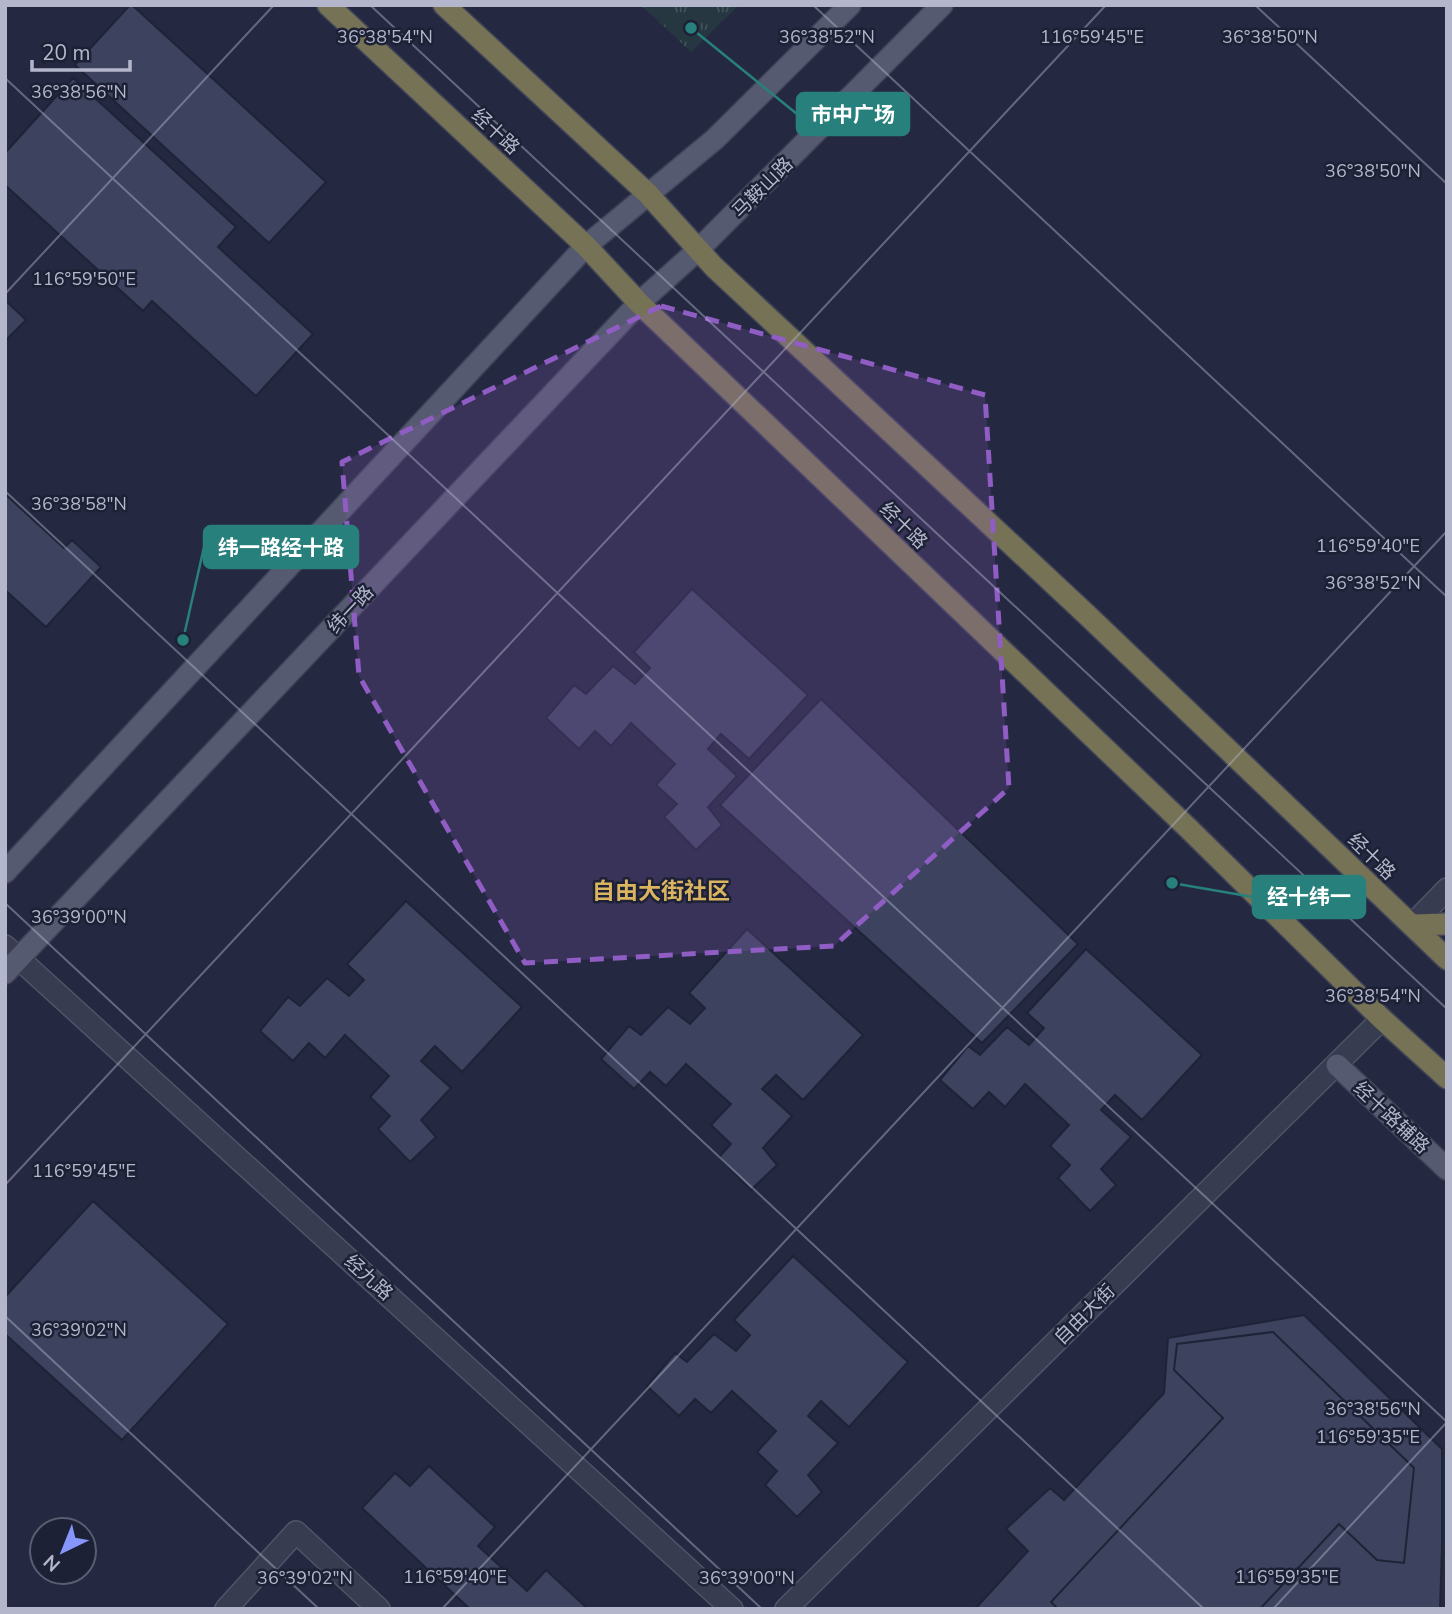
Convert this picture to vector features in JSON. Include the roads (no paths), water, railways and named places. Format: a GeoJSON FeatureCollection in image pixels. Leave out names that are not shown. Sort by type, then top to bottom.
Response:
{"type":"FeatureCollection","features":[{"type":"Feature","properties":{"kind":"highway","name":"经十路"},"geometry":{"type":"LineString","coordinates":[[328,5],[586,246],[639,303],[1168,809],[1382,1019],[1447,1078]]}},
{"type":"Feature","properties":{"kind":"highway","name":"经十路"},"geometry":{"type":"LineString","coordinates":[[444,5],[648,194],[714,267],[1076,605],[1447,959]]}},
{"type":"Feature","properties":{"kind":"highway"},"geometry":{"type":"LineString","coordinates":[[1412,925],[1447,925]]}},
{"type":"Feature","properties":{"kind":"main road"},"geometry":{"type":"LineString","coordinates":[[5,872],[586,246],[715,139],[850,5]]}},
{"type":"Feature","properties":{"kind":"main road","name":"马鞍山路"},"geometry":{"type":"LineString","coordinates":[[699,249],[942,5]]}},
{"type":"Feature","properties":{"kind":"main road","name":"纬一路"},"geometry":{"type":"LineString","coordinates":[[10,959],[639,303],[699,249]]}},
{"type":"Feature","properties":{"kind":"main road","name":"经十路辅路"},"geometry":{"type":"LineString","coordinates":[[1337,1065],[1447,1169]]}},
{"type":"Feature","properties":{"kind":"street"},"geometry":{"type":"LineString","coordinates":[[1412,925],[1447,889]]}},
{"type":"Feature","properties":{"kind":"street","name":"经九路"},"geometry":{"type":"LineString","coordinates":[[10,959],[733,1609]]}},
{"type":"Feature","properties":{"kind":"street","name":"自由大街"},"geometry":{"type":"LineString","coordinates":[[786,1609],[1382,1019]]}},
{"type":"Feature","properties":{"kind":"street"},"geometry":{"type":"LineString","coordinates":[[226,1609],[296,1532],[379,1609]]}},
{"type":"Feature","properties":{"kind":"place","name":"市中广场"},"geometry":{"type":"Point","coordinates":[691,28]}},
{"type":"Feature","properties":{"kind":"place","name":"纬一路经十路"},"geometry":{"type":"Point","coordinates":[183,640]}},
{"type":"Feature","properties":{"kind":"place","name":"经十纬一"},"geometry":{"type":"Point","coordinates":[1172,883]}},
{"type":"Feature","properties":{"kind":"district","name":"自由大街社区"},"geometry":{"type":"Point","coordinates":[661,891]}}]}
